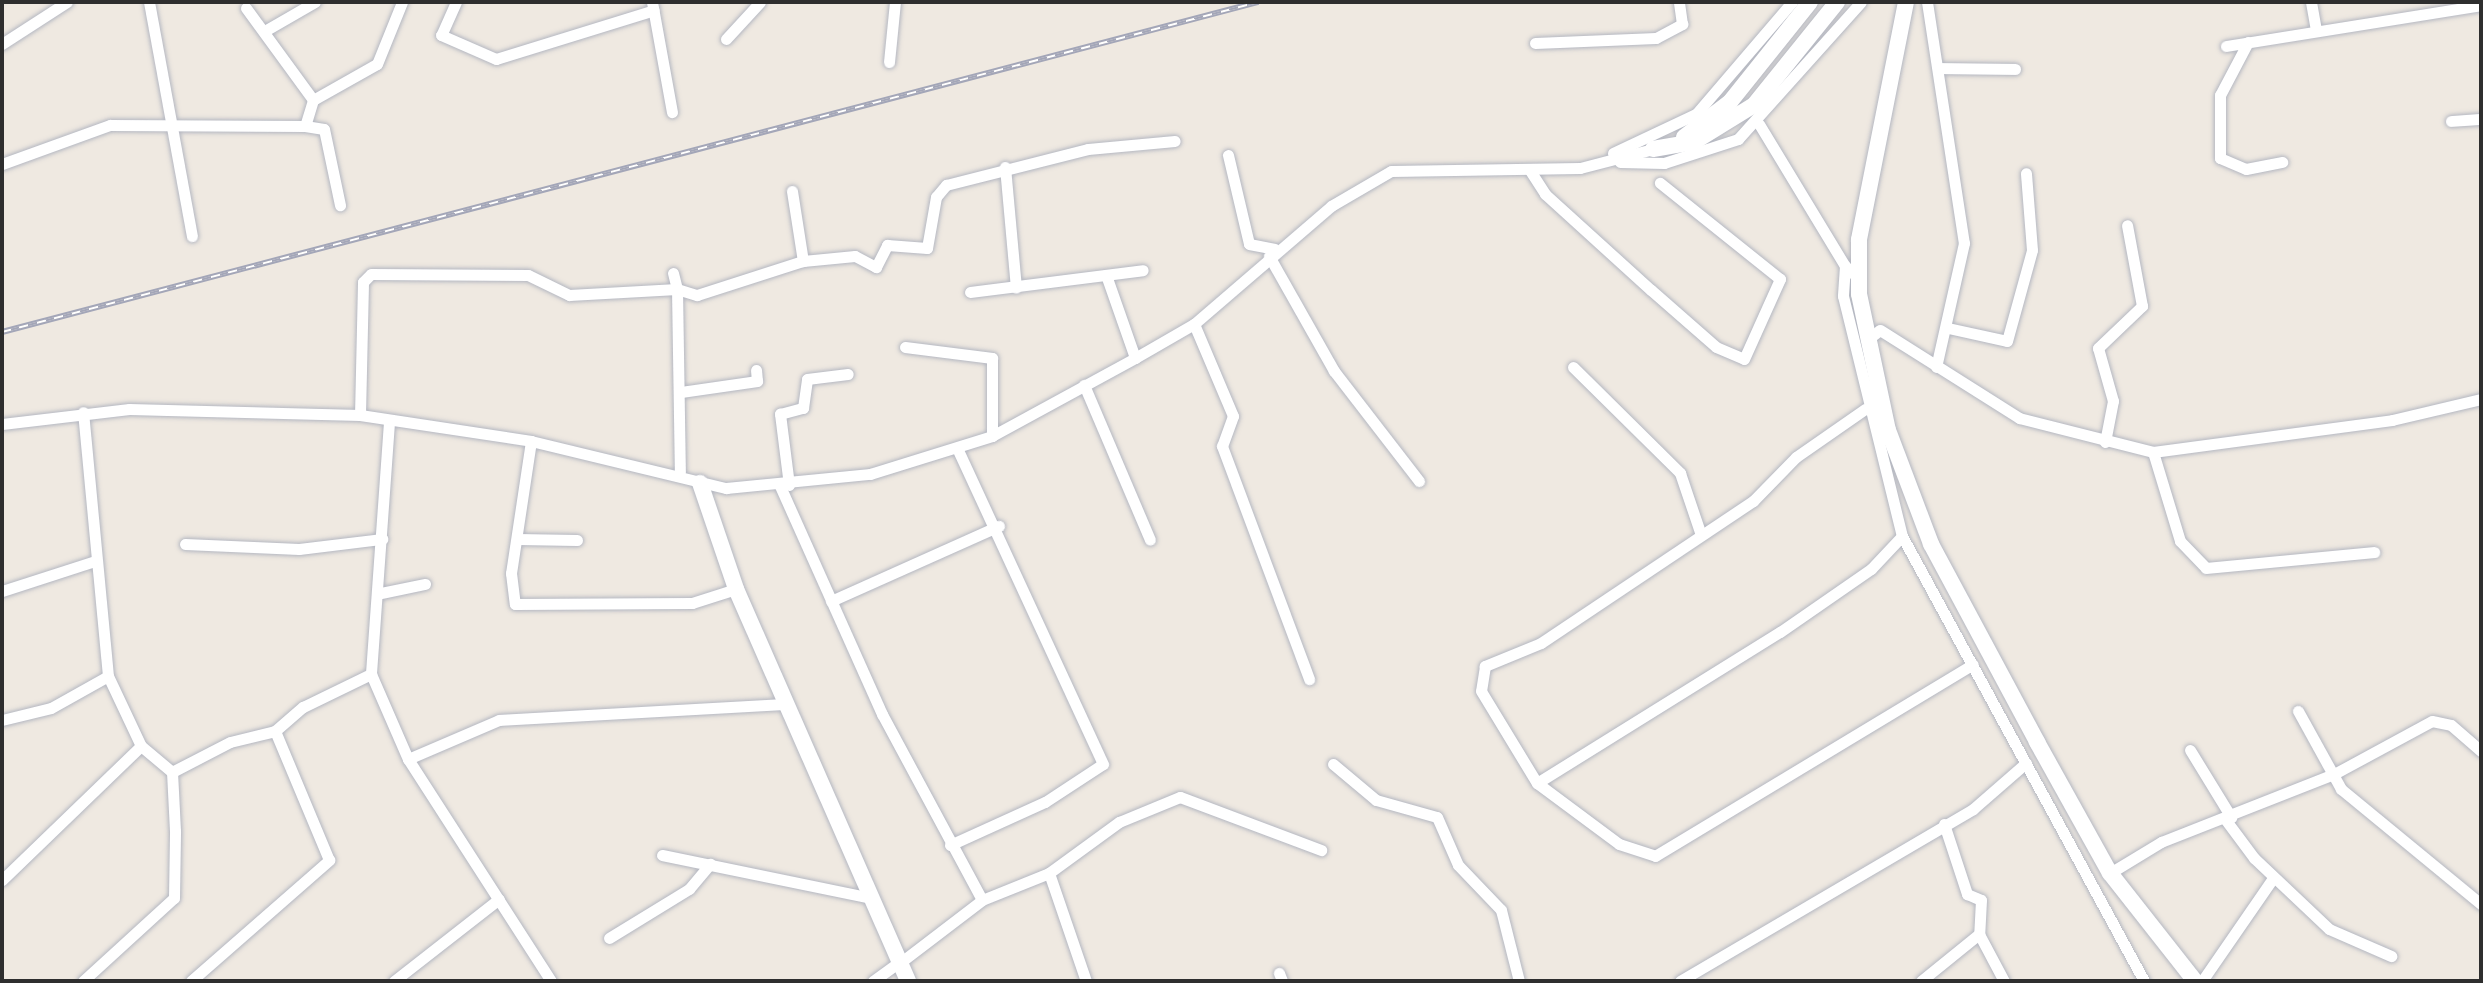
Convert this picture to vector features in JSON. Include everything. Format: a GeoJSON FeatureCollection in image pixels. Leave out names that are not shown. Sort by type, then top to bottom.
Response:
{"type":"FeatureCollection","features":[{"type":"Feature","properties":{"kind":"main road"},"geometry":{"type":"LineString","coordinates":[[1653,149],[1722,129],[1754,105],[1837,2]]}},
{"type":"Feature","properties":{"kind":"main road"},"geometry":{"type":"LineString","coordinates":[[1906,2],[1868,179],[1858,278],[1867,340],[1888,430],[1931,544],[2110,873],[2195,981]]}},
{"type":"Feature","properties":{"kind":"main road"},"geometry":{"type":"LineString","coordinates":[[1653,149],[1709,122],[1801,6]]}},
{"type":"Feature","properties":{"kind":"main road"},"geometry":{"type":"LineString","coordinates":[[700,483],[736,589],[908,981]]}},
{"type":"Feature","properties":{"kind":"street"},"geometry":{"type":"LineString","coordinates":[[2,44],[67,2]]}},
{"type":"Feature","properties":{"kind":"street"},"geometry":{"type":"LineString","coordinates":[[149,2],[192,236]]}},
{"type":"Feature","properties":{"kind":"street"},"geometry":{"type":"LineString","coordinates":[[268,29],[315,2]]}},
{"type":"Feature","properties":{"kind":"street"},"geometry":{"type":"LineString","coordinates":[[305,126],[313,100],[377,64],[402,2]]}},
{"type":"Feature","properties":{"kind":"street"},"geometry":{"type":"LineString","coordinates":[[456,2],[441,35],[496,59],[653,6],[672,112]]}},
{"type":"Feature","properties":{"kind":"street"},"geometry":{"type":"LineString","coordinates":[[726,39],[760,2]]}},
{"type":"Feature","properties":{"kind":"street"},"geometry":{"type":"LineString","coordinates":[[889,62],[895,2]]}},
{"type":"Feature","properties":{"kind":"street"},"geometry":{"type":"LineString","coordinates":[[1535,43],[1656,38],[1682,24],[1679,2]]}},
{"type":"Feature","properties":{"kind":"street"},"geometry":{"type":"LineString","coordinates":[[2,424],[83,412],[360,415],[389,422],[531,441],[680,472],[700,483],[784,486],[894,470],[992,436],[1194,324],[1272,253],[1391,171],[1580,168],[1698,156],[1759,124],[1861,2]]}},
{"type":"Feature","properties":{"kind":"street"},"geometry":{"type":"LineString","coordinates":[[1927,2],[1964,243],[1948,328],[1936,367]]}},
{"type":"Feature","properties":{"kind":"street"},"geometry":{"type":"LineString","coordinates":[[2311,2],[2316,31]]}},
{"type":"Feature","properties":{"kind":"street"},"geometry":{"type":"LineString","coordinates":[[2226,46],[2478,4]]}},
{"type":"Feature","properties":{"kind":"street"},"geometry":{"type":"LineString","coordinates":[[1580,168],[1696,114],[1801,6]]}},
{"type":"Feature","properties":{"kind":"street"},"geometry":{"type":"LineString","coordinates":[[246,8],[268,29],[313,100]]}},
{"type":"Feature","properties":{"kind":"street"},"geometry":{"type":"LineString","coordinates":[[2248,42],[2220,95],[2220,158],[2246,169],[2282,162]]}},
{"type":"Feature","properties":{"kind":"street"},"geometry":{"type":"LineString","coordinates":[[1938,68],[2015,69]]}},
{"type":"Feature","properties":{"kind":"street"},"geometry":{"type":"LineString","coordinates":[[2451,121],[2481,119]]}},
{"type":"Feature","properties":{"kind":"street"},"geometry":{"type":"LineString","coordinates":[[2,164],[90,130],[172,121],[305,126],[324,129],[340,205]]}},
{"type":"Feature","properties":{"kind":"street"},"geometry":{"type":"LineString","coordinates":[[1759,124],[1845,266],[1858,278]]}},
{"type":"Feature","properties":{"kind":"street"},"geometry":{"type":"LineString","coordinates":[[360,415],[363,282],[371,274],[528,275],[569,295],[677,289],[697,295],[803,261],[855,256],[876,267],[887,245],[927,248],[936,197],[946,185],[1005,167],[1175,141]]}},
{"type":"Feature","properties":{"kind":"street"},"geometry":{"type":"LineString","coordinates":[[1580,168],[1653,149]]}},
{"type":"Feature","properties":{"kind":"street"},"geometry":{"type":"LineString","coordinates":[[1228,155],[1249,244],[1272,253],[1334,371],[1419,481]]}},
{"type":"Feature","properties":{"kind":"street"},"geometry":{"type":"LineString","coordinates":[[1005,167],[1016,288]]}},
{"type":"Feature","properties":{"kind":"street"},"geometry":{"type":"LineString","coordinates":[[1529,169],[1545,194],[1651,290],[1716,347],[1744,359],[1780,279],[1660,183]]}},
{"type":"Feature","properties":{"kind":"street"},"geometry":{"type":"LineString","coordinates":[[1948,328],[2007,341],[2032,250],[2026,173]]}},
{"type":"Feature","properties":{"kind":"street"},"geometry":{"type":"LineString","coordinates":[[792,191],[803,261]]}},
{"type":"Feature","properties":{"kind":"street"},"geometry":{"type":"LineString","coordinates":[[2105,442],[2113,401],[2098,348],[2142,306],[2127,225]]}},
{"type":"Feature","properties":{"kind":"street"},"geometry":{"type":"LineString","coordinates":[[1845,266],[1843,296],[1865,409],[1902,536],[2144,981]]}},
{"type":"Feature","properties":{"kind":"street"},"geometry":{"type":"LineString","coordinates":[[970,292],[1143,270]]}},
{"type":"Feature","properties":{"kind":"street"},"geometry":{"type":"LineString","coordinates":[[673,273],[677,289],[681,392],[680,472]]}},
{"type":"Feature","properties":{"kind":"street"},"geometry":{"type":"LineString","coordinates":[[1106,275],[1135,358]]}},
{"type":"Feature","properties":{"kind":"street"},"geometry":{"type":"LineString","coordinates":[[1194,324],[1233,416],[1222,446],[1309,679]]}},
{"type":"Feature","properties":{"kind":"street"},"geometry":{"type":"LineString","coordinates":[[1867,340],[1880,330],[2019,418],[2153,452],[2392,420],[2481,399]]}},
{"type":"Feature","properties":{"kind":"street"},"geometry":{"type":"LineString","coordinates":[[905,347],[992,358],[992,436]]}},
{"type":"Feature","properties":{"kind":"street"},"geometry":{"type":"LineString","coordinates":[[1573,367],[1680,473],[1700,532]]}},
{"type":"Feature","properties":{"kind":"street"},"geometry":{"type":"LineString","coordinates":[[681,392],[757,381],[756,370]]}},
{"type":"Feature","properties":{"kind":"street"},"geometry":{"type":"LineString","coordinates":[[848,374],[807,379],[803,408],[780,414],[784,486],[831,601],[950,845],[982,900]]}},
{"type":"Feature","properties":{"kind":"street"},"geometry":{"type":"LineString","coordinates":[[1084,385],[1150,540]]}},
{"type":"Feature","properties":{"kind":"street"},"geometry":{"type":"LineString","coordinates":[[1865,409],[1796,457],[1753,501],[1700,532],[1478,677],[1502,736],[1537,783],[1619,844],[1655,856],[1973,664]]}},
{"type":"Feature","properties":{"kind":"street"},"geometry":{"type":"LineString","coordinates":[[83,412],[92,562],[108,676],[141,746],[172,772],[174,898],[83,981]]}},
{"type":"Feature","properties":{"kind":"street"},"geometry":{"type":"LineString","coordinates":[[389,422],[381,593],[371,674],[408,759],[551,981]]}},
{"type":"Feature","properties":{"kind":"street"},"geometry":{"type":"LineString","coordinates":[[531,441],[517,539],[515,604],[692,603],[736,589]]}},
{"type":"Feature","properties":{"kind":"street"},"geometry":{"type":"LineString","coordinates":[[950,845],[1045,802],[1103,764],[999,526],[958,450]]}},
{"type":"Feature","properties":{"kind":"street"},"geometry":{"type":"LineString","coordinates":[[2153,452],[2180,541],[2206,568],[2374,552]]}},
{"type":"Feature","properties":{"kind":"street"},"geometry":{"type":"LineString","coordinates":[[831,601],[999,526]]}},
{"type":"Feature","properties":{"kind":"street"},"geometry":{"type":"LineString","coordinates":[[1537,783],[1780,632],[1871,569],[1902,536]]}},
{"type":"Feature","properties":{"kind":"street"},"geometry":{"type":"LineString","coordinates":[[185,544],[299,549],[382,539]]}},
{"type":"Feature","properties":{"kind":"street"},"geometry":{"type":"LineString","coordinates":[[517,539],[577,540]]}},
{"type":"Feature","properties":{"kind":"street"},"geometry":{"type":"LineString","coordinates":[[2,591],[92,562]]}},
{"type":"Feature","properties":{"kind":"street"},"geometry":{"type":"LineString","coordinates":[[381,593],[425,584]]}},
{"type":"Feature","properties":{"kind":"street"},"geometry":{"type":"LineString","coordinates":[[172,772],[230,742],[275,731],[303,707],[371,674]]}},
{"type":"Feature","properties":{"kind":"street"},"geometry":{"type":"LineString","coordinates":[[2,720],[51,708],[108,676]]}},
{"type":"Feature","properties":{"kind":"street"},"geometry":{"type":"LineString","coordinates":[[408,759],[499,720],[788,704]]}},
{"type":"Feature","properties":{"kind":"street"},"geometry":{"type":"LineString","coordinates":[[2298,711],[2334,774],[2368,816],[2481,904]]}},
{"type":"Feature","properties":{"kind":"street"},"geometry":{"type":"LineString","coordinates":[[2110,873],[2161,842],[2334,774],[2432,721],[2451,725],[2481,751]]}},
{"type":"Feature","properties":{"kind":"street"},"geometry":{"type":"LineString","coordinates":[[191,981],[329,860],[275,731]]}},
{"type":"Feature","properties":{"kind":"street"},"geometry":{"type":"LineString","coordinates":[[2,880],[141,746]]}},
{"type":"Feature","properties":{"kind":"street"},"geometry":{"type":"LineString","coordinates":[[2190,750],[2228,818],[2273,878],[2329,929],[2391,956]]}},
{"type":"Feature","properties":{"kind":"street"},"geometry":{"type":"LineString","coordinates":[[1680,981],[1944,824],[2026,763]]}},
{"type":"Feature","properties":{"kind":"street"},"geometry":{"type":"LineString","coordinates":[[1333,764],[1376,800],[1437,817],[1458,865],[1501,910],[1519,981]]}},
{"type":"Feature","properties":{"kind":"street"},"geometry":{"type":"LineString","coordinates":[[873,981],[982,900],[1049,873],[1119,822],[1180,797],[1321,850]]}},
{"type":"Feature","properties":{"kind":"street"},"geometry":{"type":"LineString","coordinates":[[1944,824],[1967,894],[1981,900],[1980,941],[2004,981]]}},
{"type":"Feature","properties":{"kind":"street"},"geometry":{"type":"LineString","coordinates":[[662,855],[871,898]]}},
{"type":"Feature","properties":{"kind":"street"},"geometry":{"type":"LineString","coordinates":[[609,938],[689,889],[710,864]]}},
{"type":"Feature","properties":{"kind":"street"},"geometry":{"type":"LineString","coordinates":[[1049,873],[1086,981]]}},
{"type":"Feature","properties":{"kind":"street"},"geometry":{"type":"LineString","coordinates":[[2202,981],[2273,878]]}},
{"type":"Feature","properties":{"kind":"street"},"geometry":{"type":"LineString","coordinates":[[394,981],[499,899]]}},
{"type":"Feature","properties":{"kind":"street"},"geometry":{"type":"LineString","coordinates":[[1921,981],[1980,941]]}},
{"type":"Feature","properties":{"kind":"railway"},"geometry":{"type":"LineString","coordinates":[[2,332],[1258,2]]}}]}
